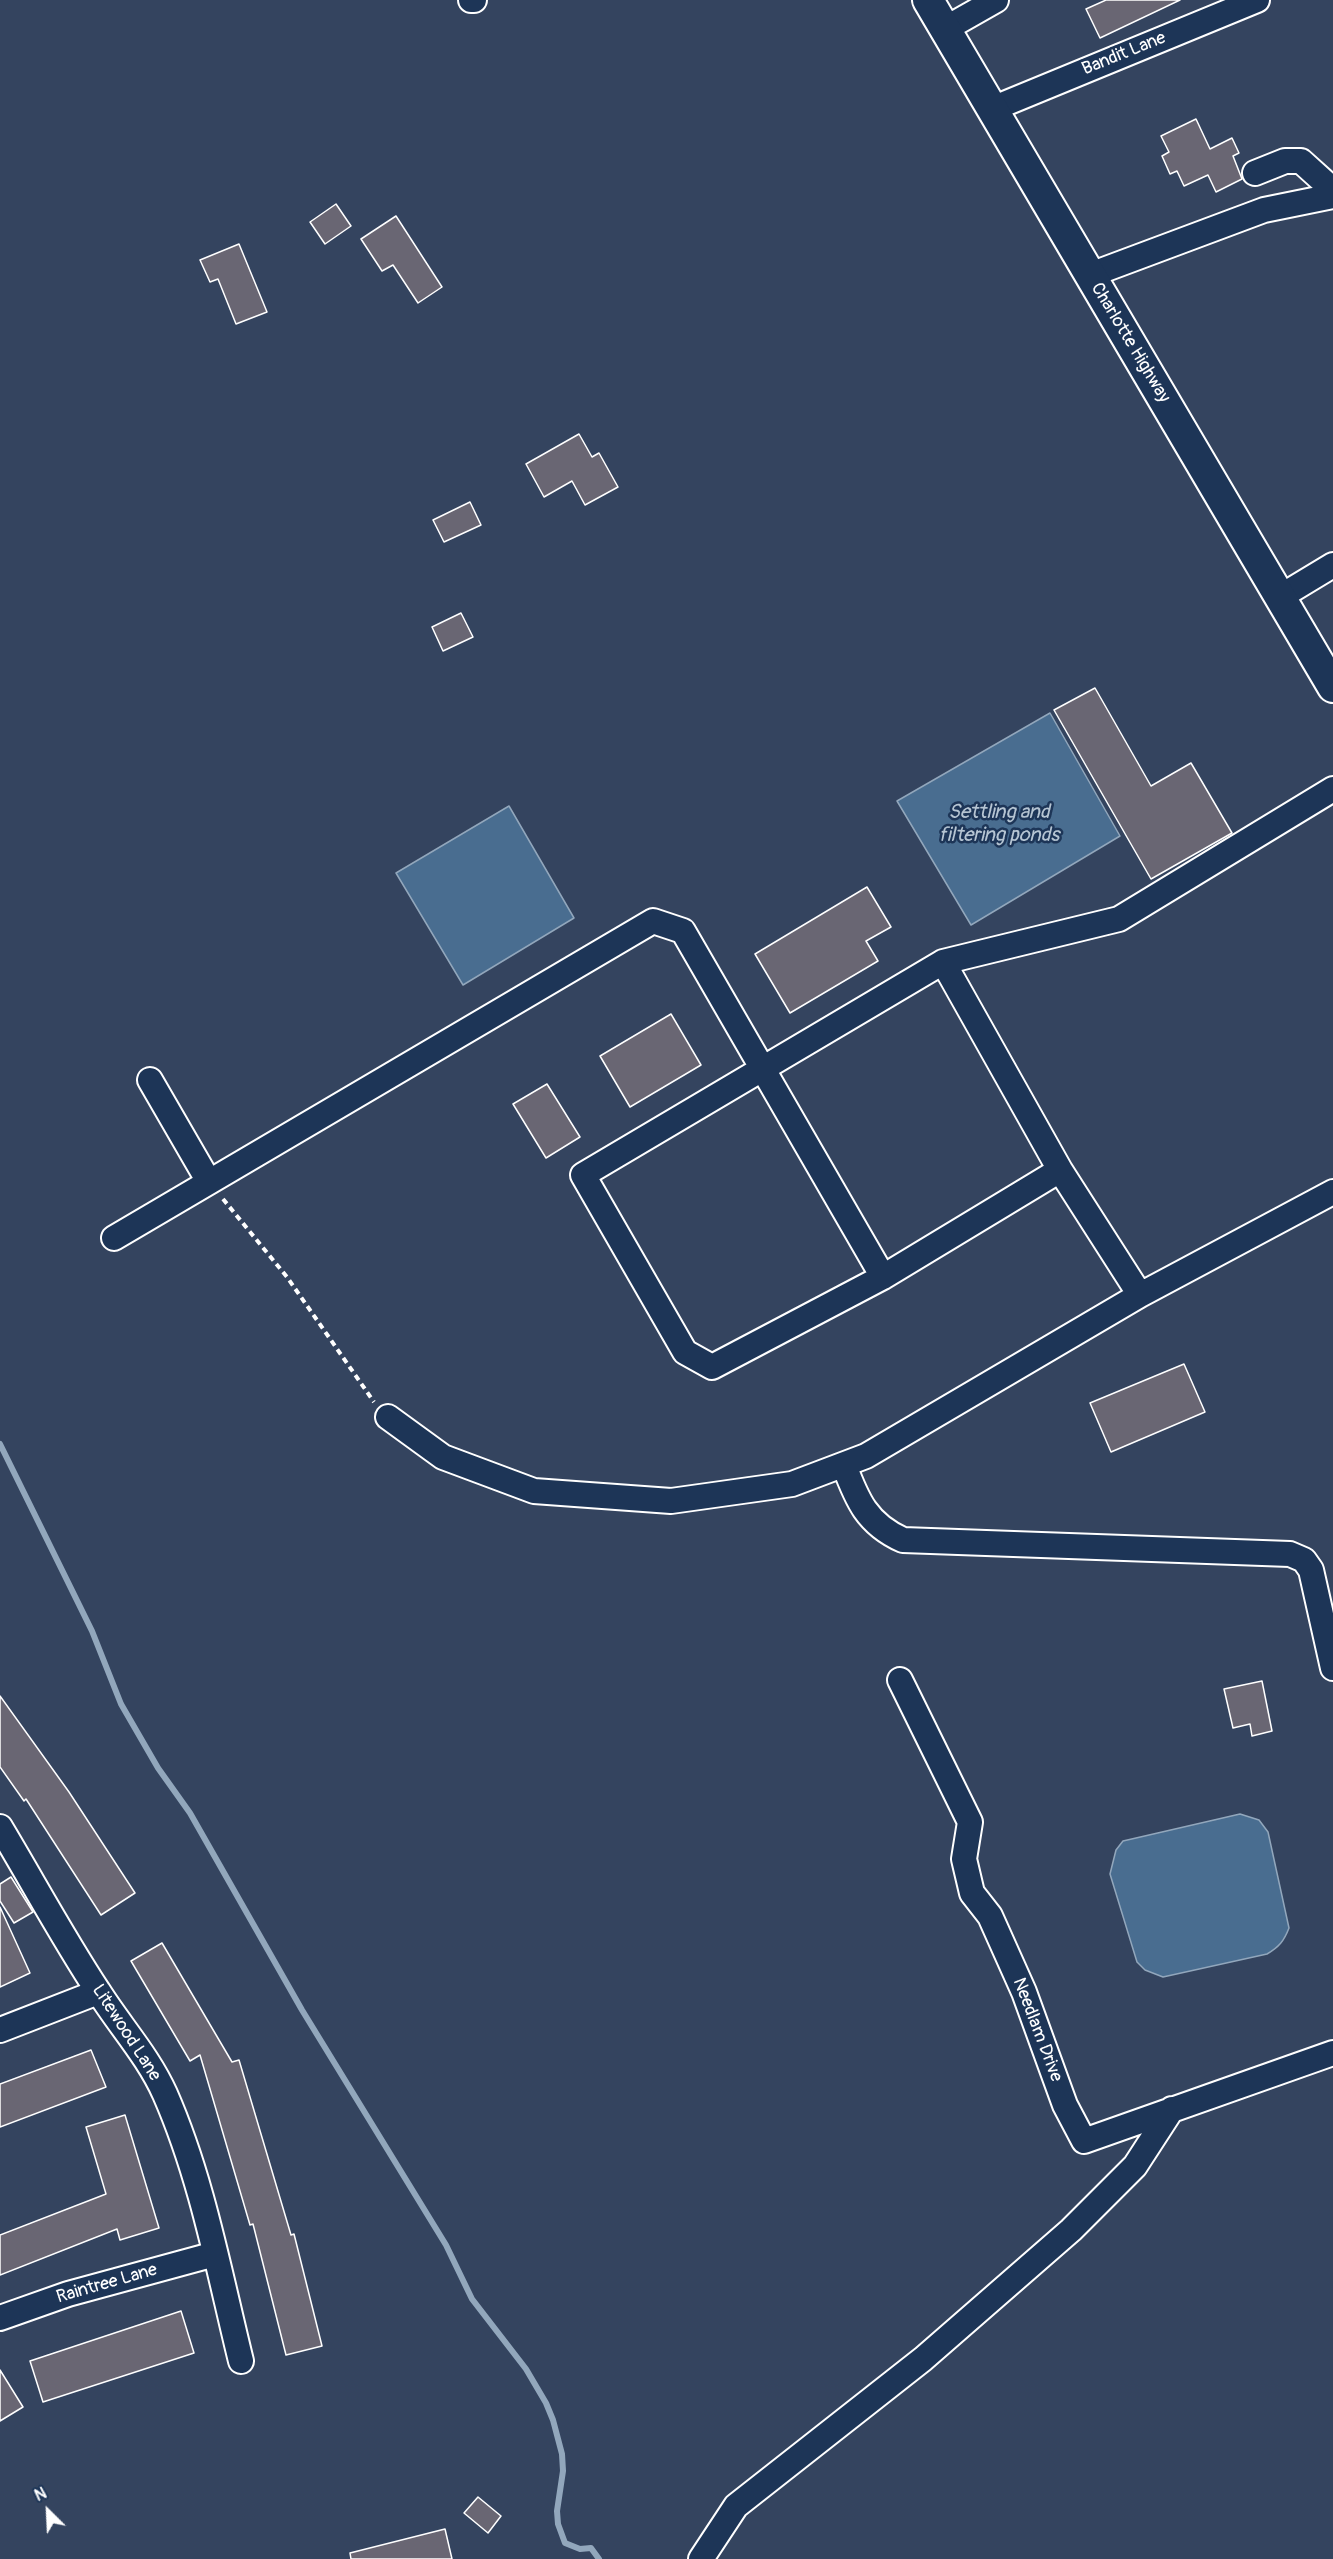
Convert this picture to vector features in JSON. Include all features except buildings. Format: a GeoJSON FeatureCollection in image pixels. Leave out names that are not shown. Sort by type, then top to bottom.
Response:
{"type":"FeatureCollection","features":[{"type":"Feature","properties":{"kind":"main road","name":"Charlotte Highway"},"geometry":{"type":"LineString","coordinates":[[928,0],[1333,687]]}},
{"type":"Feature","properties":{"kind":"street"},"geometry":{"type":"LineString","coordinates":[[945,29],[996,0]]}},
{"type":"Feature","properties":{"kind":"street","name":"Bandit Lane"},"geometry":{"type":"LineString","coordinates":[[992,109],[1257,0]]}},
{"type":"Feature","properties":{"kind":"street"},"geometry":{"type":"LineString","coordinates":[[1255,173],[1285,161],[1300,161],[1333,190]]}},
{"type":"Feature","properties":{"kind":"street"},"geometry":{"type":"LineString","coordinates":[[1090,275],[1264,210],[1333,196]]}},
{"type":"Feature","properties":{"kind":"street"},"geometry":{"type":"LineString","coordinates":[[1280,597],[1333,565]]}},
{"type":"Feature","properties":{"kind":"street"},"geometry":{"type":"LineString","coordinates":[[1060,1170],[883,1276],[712,1367],[685,1352],[583,1175],[944,962],[1119,920],[1333,789]]}},
{"type":"Feature","properties":{"kind":"street"},"geometry":{"type":"LineString","coordinates":[[114,1238],[653,921],[682,931],[883,1276]]}},
{"type":"Feature","properties":{"kind":"street"},"geometry":{"type":"LineString","coordinates":[[944,962],[1060,1170],[1140,1295]]}},
{"type":"Feature","properties":{"kind":"street"},"geometry":{"type":"LineString","coordinates":[[150,1080],[209,1182]]}},
{"type":"Feature","properties":{"kind":"street"},"geometry":{"type":"LineString","coordinates":[[387,1417],[443,1457],[534,1491],[671,1501],[792,1484],[866,1456],[1140,1295],[1333,1192]]}},
{"type":"Feature","properties":{"kind":"street"},"geometry":{"type":"LineString","coordinates":[[844,1465],[854,1491],[868,1516],[885,1532],[903,1540],[1290,1554],[1304,1560],[1311,1570],[1333,1668]]}},
{"type":"Feature","properties":{"kind":"street","name":"Needlam Drive"},"geometry":{"type":"LineString","coordinates":[[900,1680],[970,1822],[964,1859],[972,1893],[990,1916],[1024,1992],[1065,2105],[1084,2141],[1333,2053]]}},
{"type":"Feature","properties":{"kind":"street","name":"Litewood Lane"},"geometry":{"type":"LineString","coordinates":[[0,1827],[98,1992],[138,2046],[164,2092],[182,2137],[215,2254],[241,2361]]}},
{"type":"Feature","properties":{"kind":"street"},"geometry":{"type":"LineString","coordinates":[[0,2030],[98,1992]]}},
{"type":"Feature","properties":{"kind":"street"},"geometry":{"type":"LineString","coordinates":[[701,2559],[736,2506],[923,2359],[1071,2230],[1135,2166],[1172,2109]]}},
{"type":"Feature","properties":{"kind":"street","name":"Raintree Lane"},"geometry":{"type":"LineString","coordinates":[[0,2318],[68,2294],[215,2254]]}},
{"type":"Feature","properties":{"kind":"path"},"geometry":{"type":"LineString","coordinates":[[209,1182],[287,1277],[367,1395],[387,1417]]}},
{"type":"Feature","properties":{"kind":"water","name":"Settling and filtering ponds"},"geometry":{"type":"Polygon","coordinates":[[[1050,713],[1120,836],[971,925],[897,801],[1050,713]]]}},
{"type":"Feature","properties":{"kind":"water"},"geometry":{"type":"Polygon","coordinates":[[[509,806],[574,918],[463,985],[396,873],[509,806]]]}},
{"type":"Feature","properties":{"kind":"water"},"geometry":{"type":"Polygon","coordinates":[[[1240,1814],[1259,1820],[1268,1832],[1289,1928],[1283,1940],[1267,1954],[1163,1977],[1145,1970],[1137,1962],[1110,1874],[1116,1850],[1123,1841],[1240,1814]]]}},
{"type":"Feature","properties":{"kind":"waterway"},"geometry":{"type":"LineString","coordinates":[[0,1444],[92,1631],[121,1704],[158,1768],[190,1813],[302,2010],[446,2245],[472,2299],[526,2369],[546,2403],[562,2454],[563,2471],[557,2511],[558,2524],[565,2543],[580,2549],[591,2548],[599,2559]]}}]}
